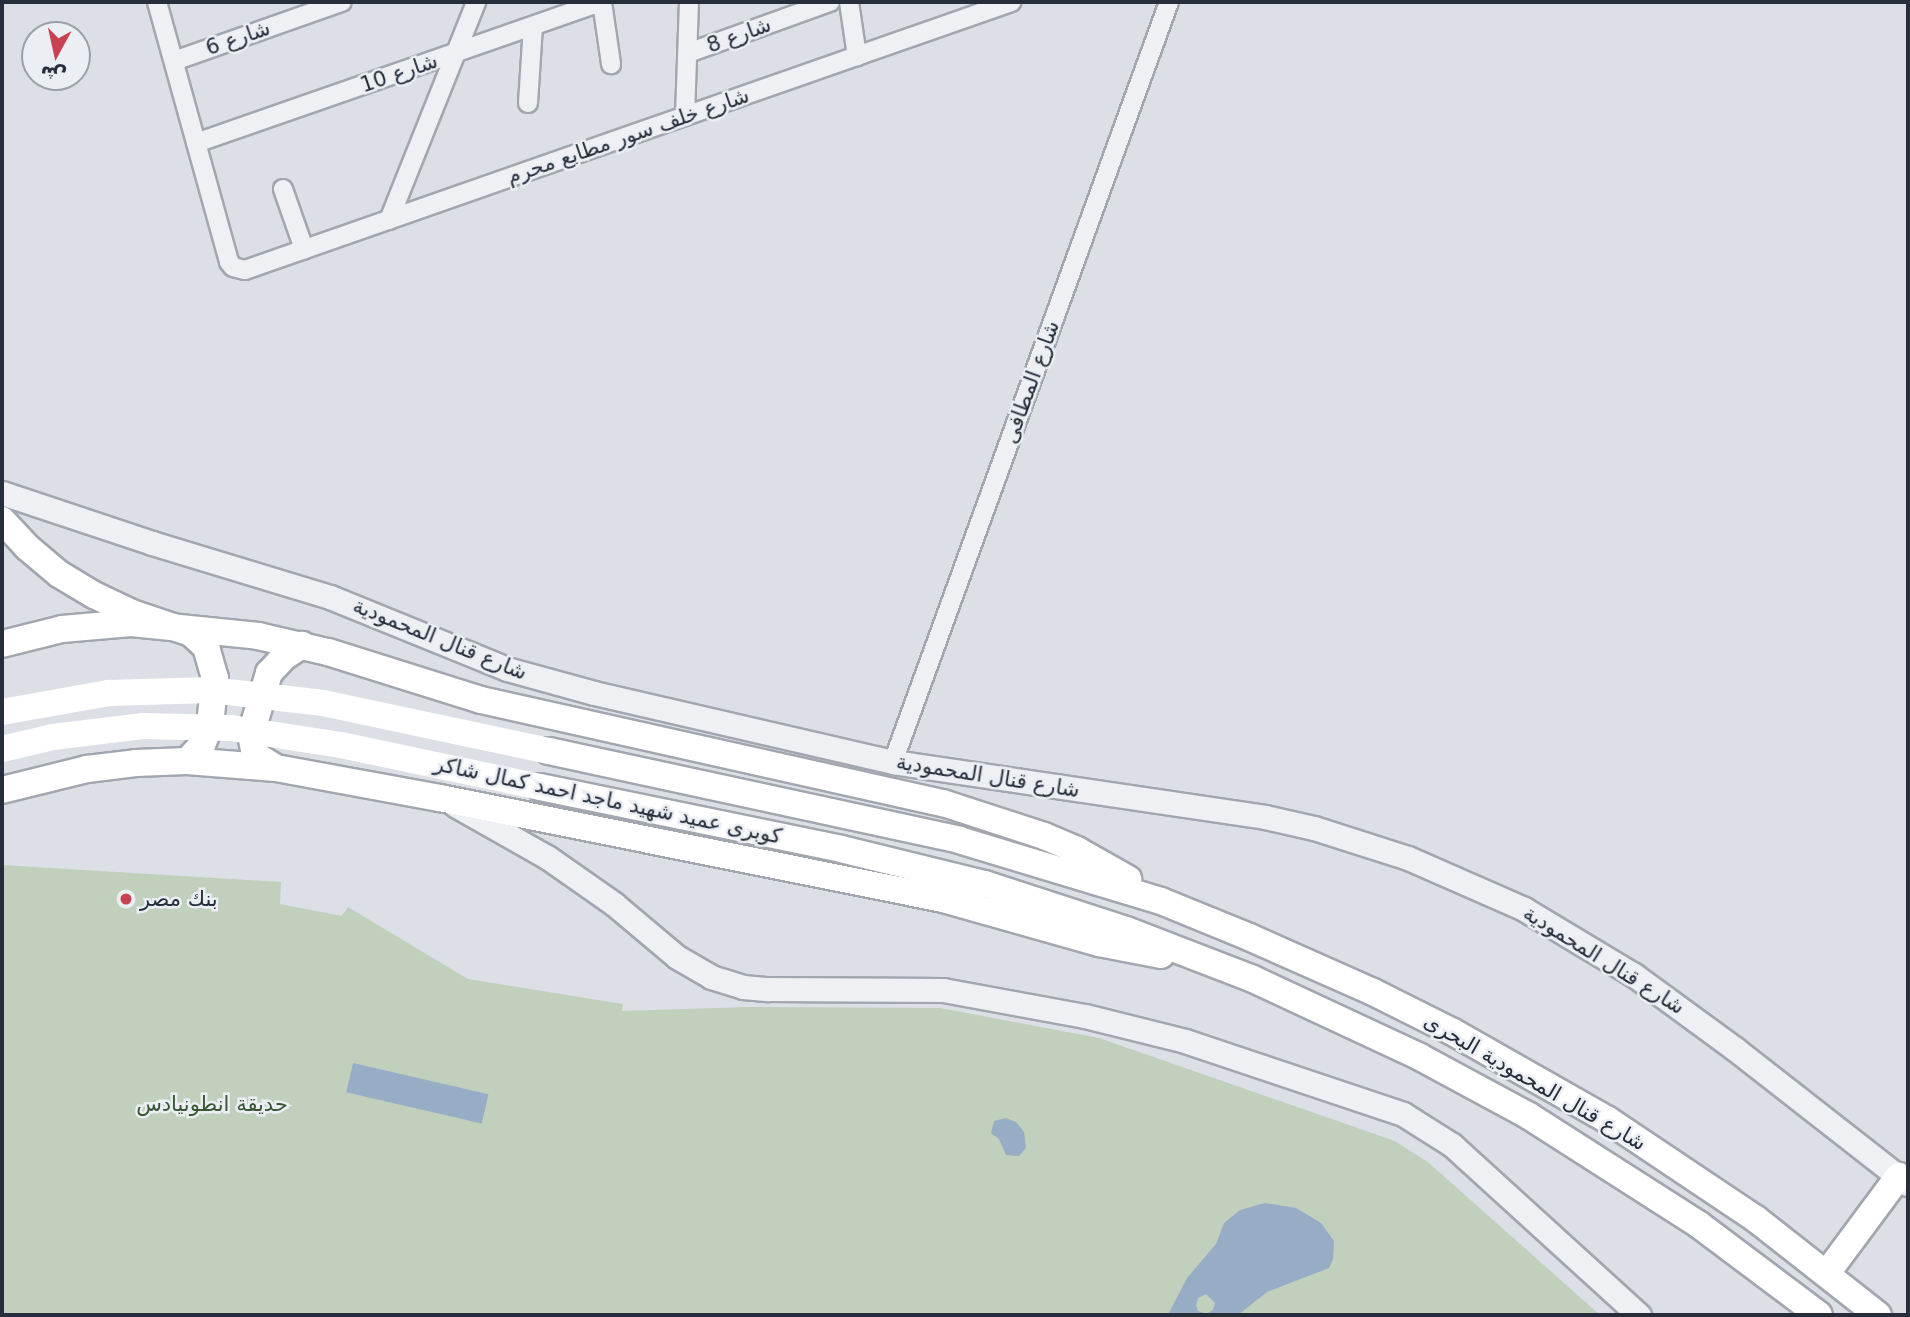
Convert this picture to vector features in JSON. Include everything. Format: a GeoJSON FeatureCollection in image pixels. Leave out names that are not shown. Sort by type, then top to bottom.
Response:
{"type":"FeatureCollection","features":[{"type":"Feature","properties":{"kind":"main road"},"geometry":{"type":"LineString","coordinates":[[2,520],[27,547],[83,588],[132,613],[171,625],[199,639],[214,667],[207,736],[187,761]]}},
{"type":"Feature","properties":{"kind":"main road"},"geometry":{"type":"LineString","coordinates":[[2,644],[39,634],[96,625],[171,625],[226,631],[302,645],[481,700],[869,784],[977,813],[1077,850],[1161,901]]}},
{"type":"Feature","properties":{"kind":"main road"},"geometry":{"type":"LineString","coordinates":[[276,768],[255,755],[251,734],[269,673],[284,657],[302,645]]}},
{"type":"Feature","properties":{"kind":"main road","name":"كوبرى عميد شهيد ماجد احمد كمال شاكر"},"geometry":{"type":"LineString","coordinates":[[2,712],[110,693],[211,691],[323,704],[891,823],[1027,859],[1161,901]]}},
{"type":"Feature","properties":{"kind":"main road","name":"كوبرى عميد شهيد ماجد احمد كمال شاكر"},"geometry":{"type":"LineString","coordinates":[[2,749],[53,737],[142,726],[231,728],[341,745],[914,865],[1056,905],[1201,960]]}},
{"type":"Feature","properties":{"kind":"main road"},"geometry":{"type":"LineString","coordinates":[[2,790],[87,769],[187,761],[276,768],[440,798],[943,899],[1133,951],[1201,960]]}},
{"type":"Feature","properties":{"kind":"main road","name":"شارع قنال المحمودية البحرى"},"geometry":{"type":"LineString","coordinates":[[1161,901],[1373,992],[1531,1075],[1683,1168],[1827,1273],[1878,1315]]}},
{"type":"Feature","properties":{"kind":"main road","name":"شارع قنال المحمودية البحرى"},"geometry":{"type":"LineString","coordinates":[[1201,960],[1365,1030],[1529,1115],[1686,1216],[1819,1315]]}},
{"type":"Feature","properties":{"kind":"main road"},"geometry":{"type":"LineString","coordinates":[[1827,1273],[1904,1180]]}},
{"type":"Feature","properties":{"kind":"street"},"geometry":{"type":"LineString","coordinates":[[157,2],[196,143]]}},
{"type":"Feature","properties":{"kind":"street","name":"شارع 6"},"geometry":{"type":"LineString","coordinates":[[174,61],[342,2]]}},
{"type":"Feature","properties":{"kind":"street"},"geometry":{"type":"LineString","coordinates":[[388,220],[476,2]]}},
{"type":"Feature","properties":{"kind":"street"},"geometry":{"type":"LineString","coordinates":[[602,2],[611,64]]}},
{"type":"Feature","properties":{"kind":"street","name":"شارع 10"},"geometry":{"type":"LineString","coordinates":[[196,143],[602,2]]}},
{"type":"Feature","properties":{"kind":"street"},"geometry":{"type":"LineString","coordinates":[[685,116],[690,2]]}},
{"type":"Feature","properties":{"kind":"street","name":"شارع 8"},"geometry":{"type":"LineString","coordinates":[[688,53],[830,2]]}},
{"type":"Feature","properties":{"kind":"street"},"geometry":{"type":"LineString","coordinates":[[849,2],[857,56]]}},
{"type":"Feature","properties":{"kind":"street","name":"شارع خلف سور مطابع محرم"},"geometry":{"type":"LineString","coordinates":[[196,143],[229,262],[233,267],[245,270],[1012,2]]}},
{"type":"Feature","properties":{"kind":"street","name":"شارع المطافى"},"geometry":{"type":"LineString","coordinates":[[893,762],[1169,2]]}},
{"type":"Feature","properties":{"kind":"street"},"geometry":{"type":"LineString","coordinates":[[528,103],[533,26]]}},
{"type":"Feature","properties":{"kind":"street"},"geometry":{"type":"LineString","coordinates":[[283,189],[304,250]]}},
{"type":"Feature","properties":{"kind":"street","name":"شارع قنال المحمودية"},"geometry":{"type":"LineString","coordinates":[[2,493],[152,543],[330,597],[507,669],[594,693],[893,762],[1004,781],[1186,803],[1265,817],[1361,842],[1454,876],[1524,909],[1633,975],[1715,1034],[1904,1180]]}},
{"type":"Feature","properties":{"kind":"street"},"geometry":{"type":"LineString","coordinates":[[440,798],[547,858],[614,904],[677,957],[711,977],[743,987],[768,989],[943,990],[1085,1016],[1185,1041],[1404,1114],[1452,1145],[1639,1315]]}},
{"type":"Feature","properties":{"kind":"green space","name":"حديقة انطونيادس"},"geometry":{"type":"Polygon","coordinates":[[[2,865],[281,882],[280,904],[342,916],[348,907],[468,979],[623,1004],[622,1011],[747,1007],[940,1008],[1099,1038],[1395,1141],[1429,1163],[1600,1315],[2,1315],[2,865]]]}},
{"type":"Feature","properties":{"kind":"water"},"geometry":{"type":"Polygon","coordinates":[[[353,1063],[488,1094],[482,1123],[346,1092],[353,1063]]]}},
{"type":"Feature","properties":{"kind":"water"},"geometry":{"type":"Polygon","coordinates":[[[1006,1118],[1016,1122],[1024,1132],[1026,1148],[1019,1156],[1006,1155],[999,1139],[991,1133],[994,1121],[1006,1118]]]}},
{"type":"Feature","properties":{"kind":"water"},"geometry":{"type":"Polygon","coordinates":[[[1265,1203],[1296,1208],[1321,1223],[1334,1241],[1333,1259],[1329,1268],[1267,1292],[1238,1315],[1168,1315],[1187,1278],[1216,1244],[1224,1223],[1240,1210],[1265,1203]],[[1206,1294],[1198,1298],[1196,1305],[1198,1311],[1206,1314],[1213,1310],[1215,1303],[1206,1294]]]}},
{"type":"Feature","properties":{"kind":"place","name":"بنك مصر"},"geometry":{"type":"Point","coordinates":[126,899]}}]}
